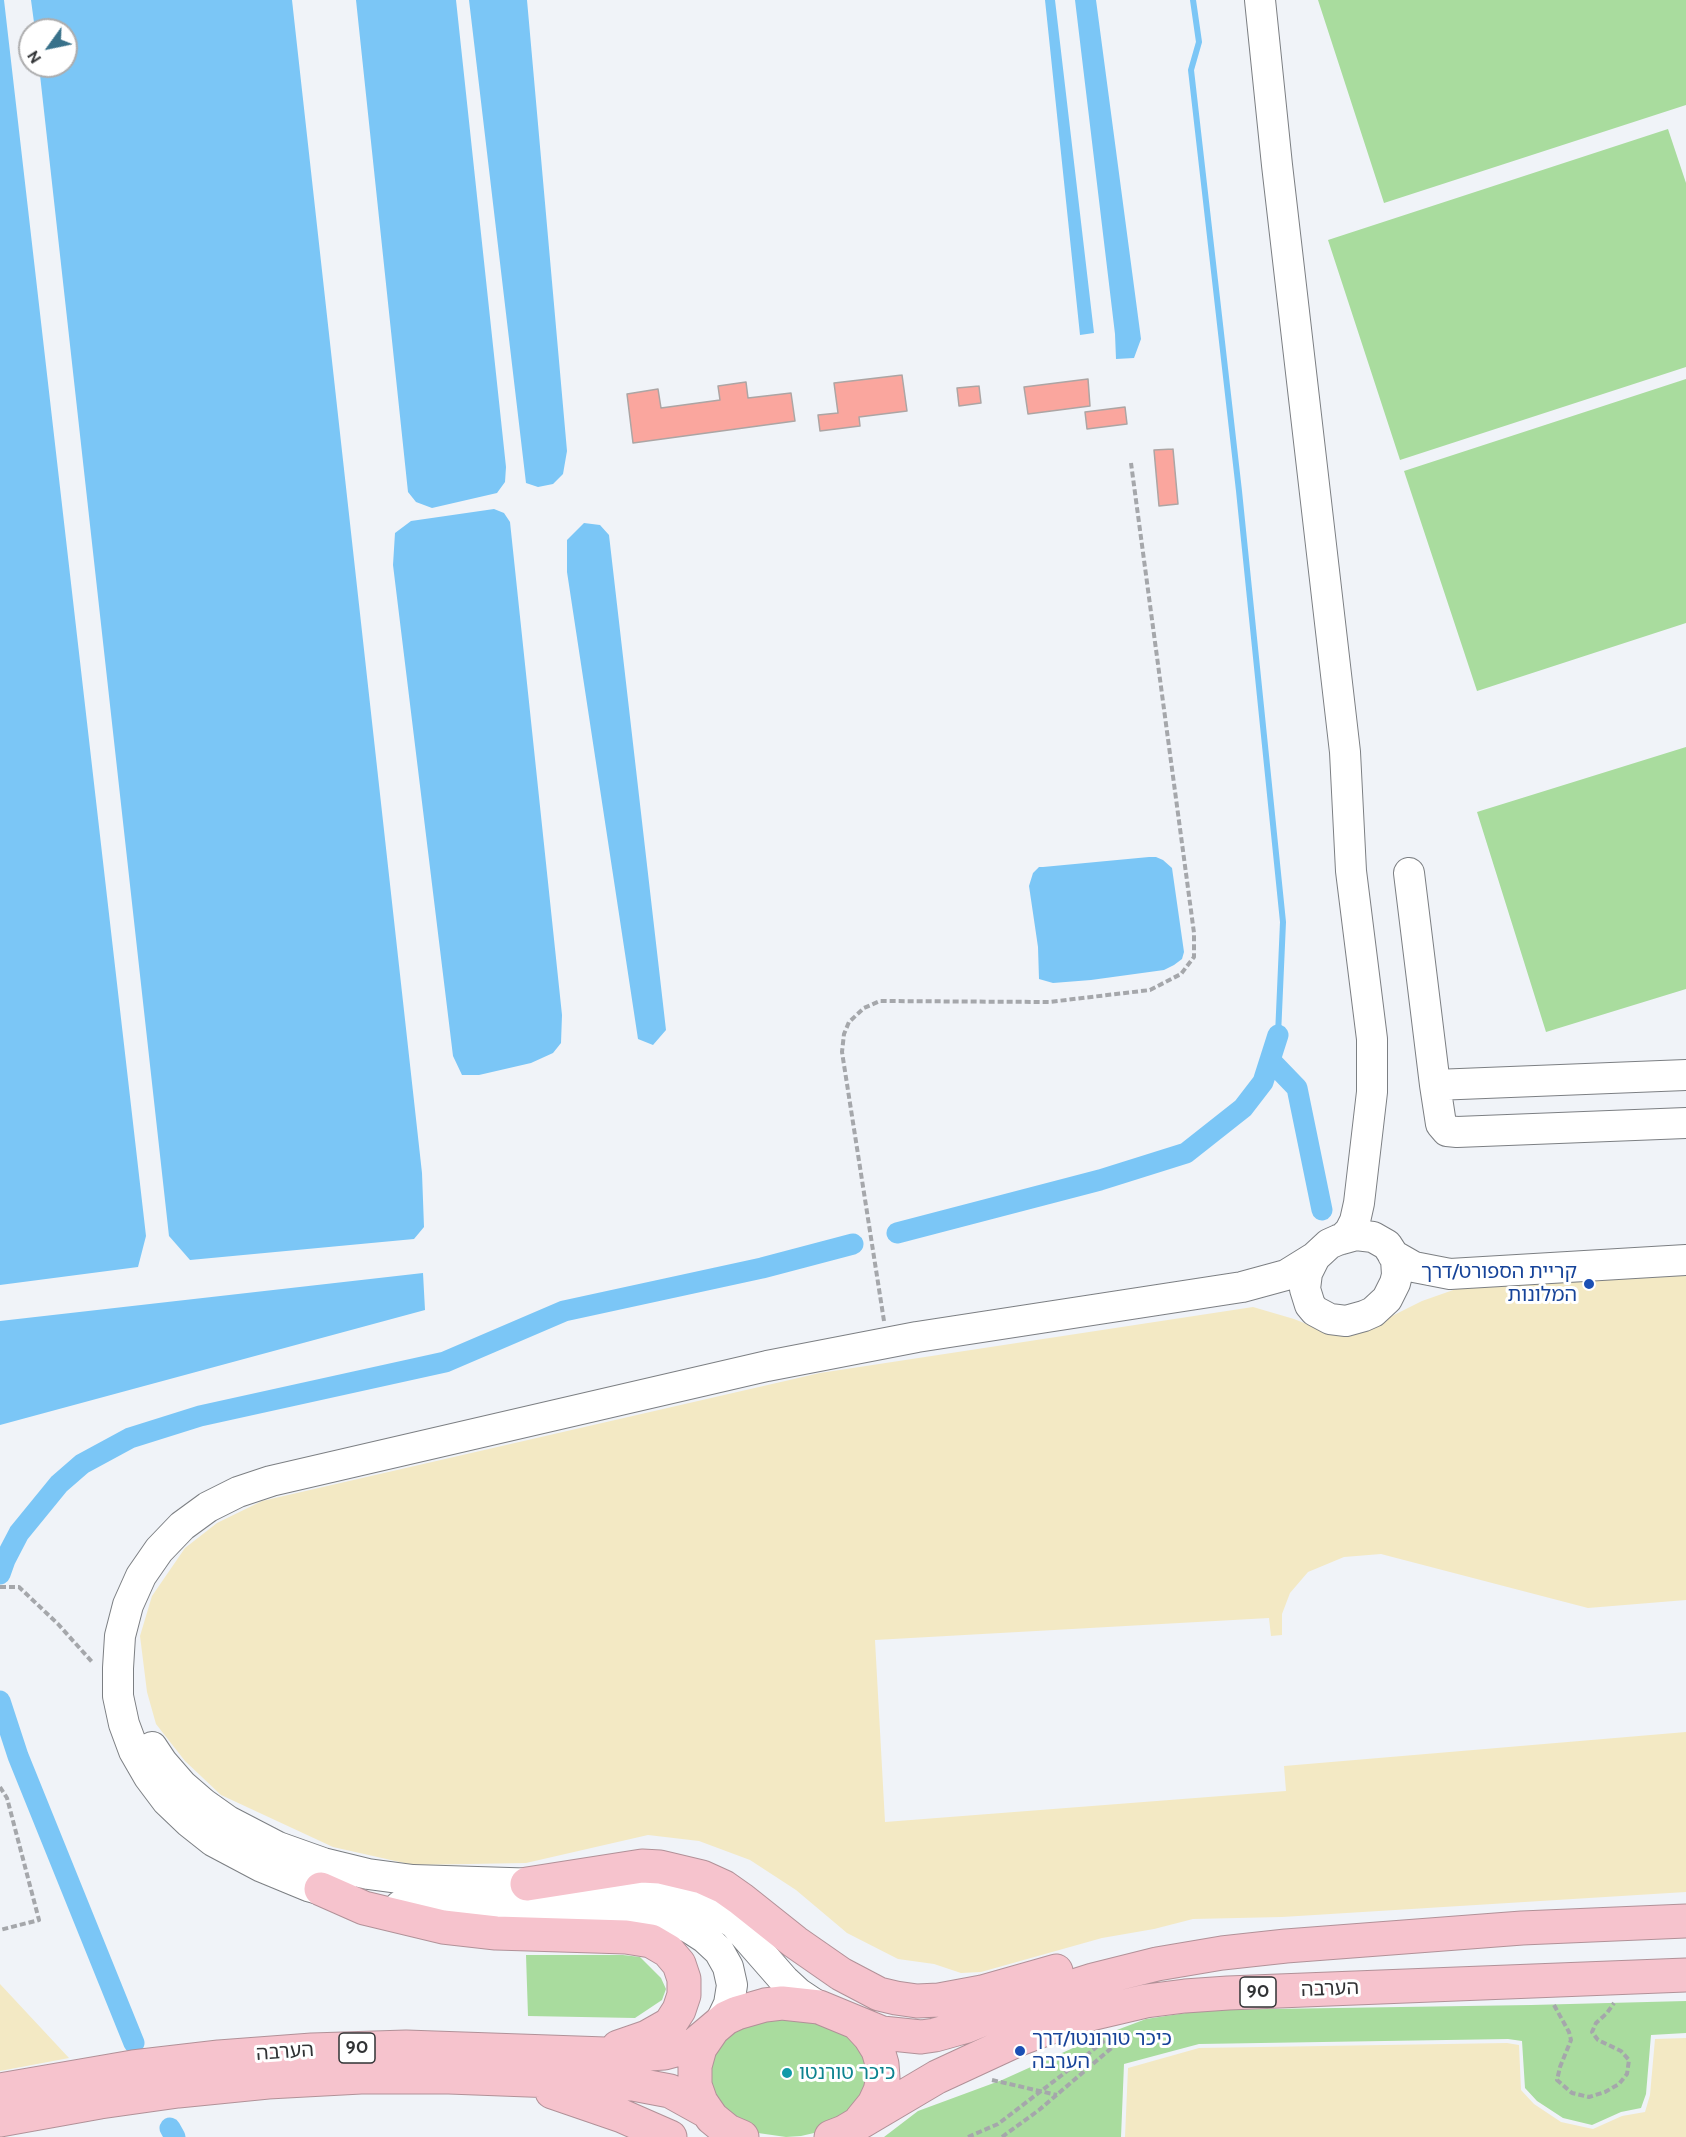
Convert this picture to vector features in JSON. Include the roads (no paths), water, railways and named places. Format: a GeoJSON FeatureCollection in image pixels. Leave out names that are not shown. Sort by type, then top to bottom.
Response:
{"type":"FeatureCollection","features":[{"type":"Feature","properties":{"kind":"highway"},"geometry":{"type":"LineString","coordinates":[[527,1884],[642,1866],[679,1870],[724,1887],[813,1956],[859,1985],[879,1994],[917,2001],[939,2000],[982,1992],[1036,1976],[1089,1966],[1189,1958]]}},
{"type":"Feature","properties":{"kind":"highway"},"geometry":{"type":"LineString","coordinates":[[321,1889],[364,1908],[444,1927],[496,1933],[626,1937],[651,1941],[668,1950],[679,1964],[684,1979],[684,1995],[679,2010],[669,2024],[656,2033],[629,2044],[589,2053]]}},
{"type":"Feature","properties":{"kind":"highway","name":"הערבה"},"geometry":{"type":"LineString","coordinates":[[0,2090],[134,2067],[219,2057],[312,2050],[406,2047],[664,2053],[694,2045],[737,2013],[765,2005],[800,2004],[819,2007],[858,2024],[894,2035],[907,2037],[935,2035],[967,2026],[1030,2000],[1093,1980],[1189,1958],[1286,1946],[1475,1931],[1603,1923],[1686,1921]]}},
{"type":"Feature","properties":{"kind":"highway","name":"הערבה"},"geometry":{"type":"LineString","coordinates":[[844,2130],[951,2070],[1048,2027],[1110,2008],[1156,2000],[1228,1993],[1686,1975]]}},
{"type":"Feature","properties":{"kind":"highway","name":"הערבה"},"geometry":{"type":"LineString","coordinates":[[844,2130],[874,2104],[883,2078],[878,2050],[858,2024]]}},
{"type":"Feature","properties":{"kind":"highway","name":"הערבה"},"geometry":{"type":"LineString","coordinates":[[715,2028],[700,2048],[695,2066],[695,2085],[700,2102],[712,2118],[728,2131],[742,2137]]}},
{"type":"Feature","properties":{"kind":"highway","name":"הערבה"},"geometry":{"type":"LineString","coordinates":[[0,2120],[137,2096],[268,2082],[394,2077],[507,2079],[650,2086],[670,2091],[706,2111]]}},
{"type":"Feature","properties":{"kind":"highway"},"geometry":{"type":"LineString","coordinates":[[507,2079],[593,2105],[670,2137]]}},
{"type":"Feature","properties":{"kind":"street"},"geometry":{"type":"LineString","coordinates":[[1260,0],[1345,752],[1352,871],[1372,1039],[1372,1092],[1359,1203],[1355,1221],[1350,1231],[1342,1239]]}},
{"type":"Feature","properties":{"kind":"street"},"geometry":{"type":"LineString","coordinates":[[1409,873],[1435,1085],[1441,1124],[1448,1131],[1686,1123]]}},
{"type":"Feature","properties":{"kind":"street"},"geometry":{"type":"LineString","coordinates":[[1435,1085],[1686,1075]]}},
{"type":"Feature","properties":{"kind":"street"},"geometry":{"type":"LineString","coordinates":[[1359,1203],[1363,1224],[1383,1246],[1397,1267],[1392,1291],[1381,1306]]}},
{"type":"Feature","properties":{"kind":"street"},"geometry":{"type":"LineString","coordinates":[[715,2028],[729,2004],[732,1985],[728,1967],[719,1951],[705,1938],[688,1927],[668,1919],[647,1916],[412,1908],[358,1899],[321,1889],[262,1867],[213,1841],[189,1822],[167,1801],[139,1760],[124,1724],[118,1696],[120,1636],[128,1605],[141,1576],[159,1550],[182,1526],[208,1507],[238,1492],[271,1482],[756,1369],[888,1342],[1232,1289],[1275,1279],[1296,1270],[1329,1244],[1356,1235],[1383,1246],[1414,1267],[1450,1274],[1686,1260]]}},
{"type":"Feature","properties":{"kind":"street"},"geometry":{"type":"LineString","coordinates":[[1315,1257],[1307,1273],[1305,1289],[1315,1311]]}},
{"type":"Feature","properties":{"kind":"street"},"geometry":{"type":"LineString","coordinates":[[1232,1289],[1284,1296],[1329,1319],[1347,1321],[1364,1316],[1413,1287],[1450,1274]]}},
{"type":"Feature","properties":{"kind":"street"},"geometry":{"type":"LineString","coordinates":[[118,1668],[129,1704],[144,1735],[162,1762],[182,1785],[204,1804],[253,1835],[301,1855],[368,1874],[435,1882],[638,1887],[691,1897],[706,1904],[735,1924],[784,1980],[819,2007]]}},
{"type":"Feature","properties":{"kind":"water"},"geometry":{"type":"Polygon","coordinates":[[[0,0],[4,0],[146,1236],[138,1267],[0,1285],[0,0]]]}},
{"type":"Feature","properties":{"kind":"water"},"geometry":{"type":"Polygon","coordinates":[[[31,0],[292,0],[422,1173],[424,1227],[414,1239],[190,1260],[169,1236],[40,78],[78,78],[78,18],[33,18],[31,0]]]}},
{"type":"Feature","properties":{"kind":"water"},"geometry":{"type":"Polygon","coordinates":[[[356,0],[456,0],[506,467],[505,482],[497,493],[432,508],[416,502],[408,492],[356,0]]]}},
{"type":"Feature","properties":{"kind":"water"},"geometry":{"type":"Polygon","coordinates":[[[469,0],[527,0],[567,451],[563,474],[553,484],[538,487],[526,483],[469,0]]]}},
{"type":"Feature","properties":{"kind":"water"},"geometry":{"type":"Polygon","coordinates":[[[1045,0],[1055,0],[1094,333],[1080,335],[1045,0]]]}},
{"type":"Feature","properties":{"kind":"water"},"geometry":{"type":"Polygon","coordinates":[[[1075,0],[1096,0],[1141,339],[1134,358],[1116,359],[1115,334],[1075,0]]]}},
{"type":"Feature","properties":{"kind":"water"},"geometry":{"type":"Polygon","coordinates":[[[494,509],[504,513],[510,522],[562,1015],[561,1043],[553,1053],[531,1063],[479,1075],[462,1075],[453,1056],[393,565],[395,533],[411,521],[494,509]]]}},
{"type":"Feature","properties":{"kind":"water"},"geometry":{"type":"Polygon","coordinates":[[[584,523],[600,525],[609,535],[666,1030],[653,1045],[638,1039],[567,572],[567,540],[584,523]]]}},
{"type":"Feature","properties":{"kind":"water"},"geometry":{"type":"Polygon","coordinates":[[[1149,857],[1163,860],[1172,868],[1184,952],[1182,959],[1164,970],[1053,983],[1039,979],[1038,947],[1029,886],[1033,873],[1039,867],[1149,857]]]}},
{"type":"Feature","properties":{"kind":"water"},"geometry":{"type":"Polygon","coordinates":[[[423,1273],[425,1310],[0,1425],[0,1321],[423,1273]]]}},
{"type":"Feature","properties":{"kind":"waterway"},"geometry":{"type":"LineString","coordinates":[[1193,0],[1199,42],[1191,70],[1239,491],[1283,922],[1278,1035]]}},
{"type":"Feature","properties":{"kind":"waterway"},"geometry":{"type":"LineString","coordinates":[[897,1233],[1100,1180],[1186,1153],[1243,1108],[1263,1082],[1278,1035]]}},
{"type":"Feature","properties":{"kind":"waterway"},"geometry":{"type":"LineString","coordinates":[[1270,1060],[1297,1088],[1322,1210]]}},
{"type":"Feature","properties":{"kind":"waterway"},"geometry":{"type":"LineString","coordinates":[[0,1574],[19,1533],[59,1484],[82,1464],[130,1438],[200,1416],[445,1362],[564,1311],[762,1268],[853,1244]]}},
{"type":"Feature","properties":{"kind":"waterway"},"geometry":{"type":"LineString","coordinates":[[0,1701],[18,1756],[134,2043]]}},
{"type":"Feature","properties":{"kind":"waterway"},"geometry":{"type":"LineString","coordinates":[[170,2128],[175,2137]]}},
{"type":"Feature","properties":{"kind":"place","name":"קריית הספורט/דרך המלונות"},"geometry":{"type":"Point","coordinates":[1589,1284]}},
{"type":"Feature","properties":{"kind":"place","name":"כיכר טורונטו/דרך הערבה"},"geometry":{"type":"Point","coordinates":[1020,2051]}},
{"type":"Feature","properties":{"kind":"place","name":"כיכר טורנטו"},"geometry":{"type":"Point","coordinates":[787,2073]}}]}
